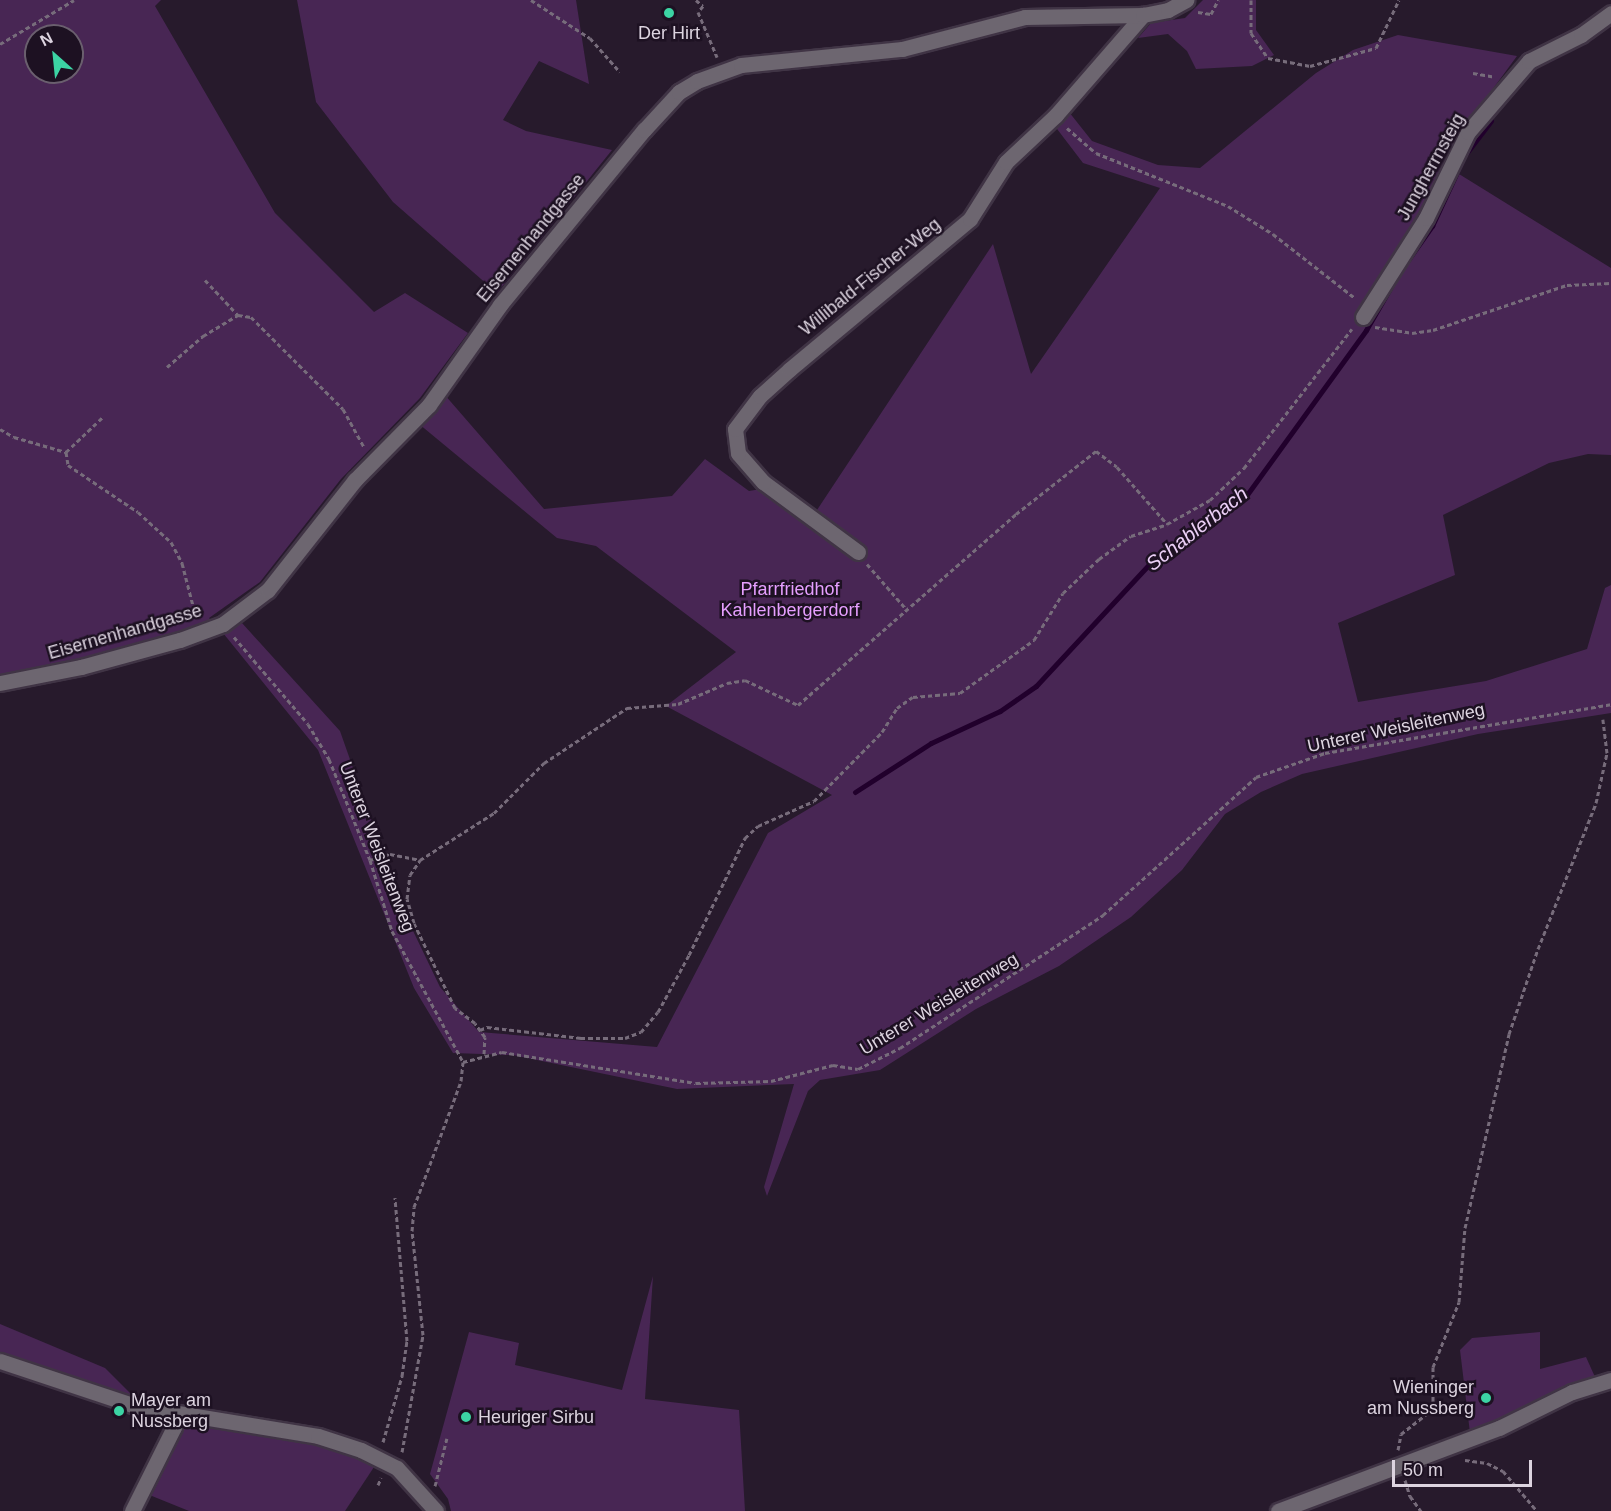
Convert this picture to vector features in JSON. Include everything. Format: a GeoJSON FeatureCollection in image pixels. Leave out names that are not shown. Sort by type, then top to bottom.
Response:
{"type":"FeatureCollection","features":[{"type":"Feature","properties":{"kind":"street","name":"Eisernenhandgasse"},"geometry":{"type":"LineString","coordinates":[[0,683],[81,667],[202,633],[223,624],[274,583],[372,462],[429,405],[500,305],[664,107],[679,92],[721,70],[902,49],[1025,17],[1143,15],[1168,10],[1186,0]]}},
{"type":"Feature","properties":{"kind":"street","name":"Jungherrnsteig"},"geometry":{"type":"LineString","coordinates":[[1369,322],[1476,123],[1529,61],[1581,35],[1611,13]]}},
{"type":"Feature","properties":{"kind":"street","name":"Willibald-Fischer-Weg"},"geometry":{"type":"LineString","coordinates":[[858,552],[764,482],[738,453],[735,429],[760,396],[790,369],[880,291],[959,231],[1006,162],[1056,115],[1143,15]]}},
{"type":"Feature","properties":{"kind":"street"},"geometry":{"type":"LineString","coordinates":[[0,1361],[88,1393],[176,1414],[318,1436],[376,1457],[397,1468],[427,1498],[436,1511]]}},
{"type":"Feature","properties":{"kind":"street"},"geometry":{"type":"LineString","coordinates":[[1278,1511],[1499,1428],[1572,1392],[1611,1380]]}},
{"type":"Feature","properties":{"kind":"street"},"geometry":{"type":"LineString","coordinates":[[132,1511],[176,1414]]}},
{"type":"Feature","properties":{"kind":"path"},"geometry":{"type":"LineString","coordinates":[[0,44],[74,0]]}},
{"type":"Feature","properties":{"kind":"path"},"geometry":{"type":"LineString","coordinates":[[531,0],[590,38],[620,72]]}},
{"type":"Feature","properties":{"kind":"path"},"geometry":{"type":"LineString","coordinates":[[696,0],[703,6],[698,12],[721,70]]}},
{"type":"Feature","properties":{"kind":"path"},"geometry":{"type":"LineString","coordinates":[[1186,0],[1202,15],[1211,14],[1218,0]]}},
{"type":"Feature","properties":{"kind":"path"},"geometry":{"type":"LineString","coordinates":[[1251,0],[1251,33],[1268,58],[1310,66],[1376,48],[1399,0]]}},
{"type":"Feature","properties":{"kind":"path"},"geometry":{"type":"LineString","coordinates":[[1056,115],[1075,138],[1096,153],[1228,206],[1273,234],[1355,299]]}},
{"type":"Feature","properties":{"kind":"path"},"geometry":{"type":"LineString","coordinates":[[205,280],[238,315],[251,317],[343,409],[372,462]]}},
{"type":"Feature","properties":{"kind":"path"},"geometry":{"type":"LineString","coordinates":[[1369,322],[1412,333],[1433,330],[1567,285],[1611,283]]}},
{"type":"Feature","properties":{"kind":"path"},"geometry":{"type":"LineString","coordinates":[[167,368],[203,336],[238,315]]}},
{"type":"Feature","properties":{"kind":"path"},"geometry":{"type":"LineString","coordinates":[[480,1030],[487,1027],[581,1038],[625,1038],[641,1032],[658,1012],[689,955],[733,858],[758,826],[814,801],[882,732],[897,708],[913,697],[960,693],[981,681],[1034,640],[1063,593],[1099,559],[1131,536],[1167,524],[1210,500],[1244,468],[1347,335]]}},
{"type":"Feature","properties":{"kind":"path"},"geometry":{"type":"LineString","coordinates":[[66,452],[104,417]]}},
{"type":"Feature","properties":{"kind":"path"},"geometry":{"type":"LineString","coordinates":[[0,429],[14,437],[66,452]]}},
{"type":"Feature","properties":{"kind":"path"},"geometry":{"type":"LineString","coordinates":[[484,1054],[485,1037],[455,1008],[414,923],[407,899],[410,875],[420,860],[494,813],[544,763],[627,708],[646,710],[678,704],[727,683],[745,680],[798,705],[1016,513],[1096,451],[1118,467],[1167,524]]}},
{"type":"Feature","properties":{"kind":"path"},"geometry":{"type":"LineString","coordinates":[[66,452],[68,465],[138,512],[171,542],[182,563],[191,606],[202,633]]}},
{"type":"Feature","properties":{"kind":"path"},"geometry":{"type":"LineString","coordinates":[[858,552],[907,610]]}},
{"type":"Feature","properties":{"kind":"path","name":"Unterer Weisleitenweg"},"geometry":{"type":"LineString","coordinates":[[223,624],[308,724],[329,759],[370,860],[392,931],[463,1062],[484,1054],[502,1052],[696,1083],[771,1081],[833,1065],[858,1069],[900,1048],[1103,915],[1256,777],[1325,753],[1611,704]]}},
{"type":"Feature","properties":{"kind":"path"},"geometry":{"type":"LineString","coordinates":[[1420,1511],[1410,1496],[1397,1444],[1401,1434],[1433,1409],[1433,1367],[1459,1302],[1465,1228],[1509,1034],[1596,803],[1607,753],[1603,719]]}},
{"type":"Feature","properties":{"kind":"path"},"geometry":{"type":"LineString","coordinates":[[370,860],[390,854],[420,860]]}},
{"type":"Feature","properties":{"kind":"path"},"geometry":{"type":"LineString","coordinates":[[397,1468],[406,1440],[423,1335],[412,1231],[414,1207],[461,1081],[463,1062]]}},
{"type":"Feature","properties":{"kind":"path"},"geometry":{"type":"LineString","coordinates":[[376,1457],[402,1376],[407,1341],[395,1198]]}},
{"type":"Feature","properties":{"kind":"path"},"geometry":{"type":"LineString","coordinates":[[427,1498],[436,1484],[447,1438]]}},
{"type":"Feature","properties":{"kind":"path"},"geometry":{"type":"LineString","coordinates":[[1455,1459],[1487,1463],[1503,1471],[1537,1511]]}},
{"type":"Feature","properties":{"kind":"green space"},"geometry":{"type":"Polygon","coordinates":[[[0,0],[161,0],[155,6],[275,213],[374,312],[405,293],[468,333],[420,398],[341,479],[260,582],[209,618],[223,633],[43,682],[0,687],[0,0]]]}},
{"type":"Feature","properties":{"kind":"green space"},"geometry":{"type":"Polygon","coordinates":[[[297,0],[576,0],[589,84],[539,61],[503,120],[526,131],[612,150],[497,293],[393,202],[316,102],[297,0]]]}},
{"type":"Feature","properties":{"kind":"green space"},"geometry":{"type":"Polygon","coordinates":[[[1203,0],[1256,0],[1256,30],[1274,55],[1252,66],[1196,69],[1187,51],[1168,34],[1138,38],[1151,23],[1185,18],[1203,0]]]}},
{"type":"Feature","properties":{"kind":"green space","name":"Pfarrfriedhof Kahlenbergerdorf"},"geometry":{"type":"Polygon","coordinates":[[[1398,35],[1517,56],[1465,127],[1459,174],[1611,268],[1611,455],[1588,454],[1549,463],[1443,515],[1455,575],[1338,623],[1358,702],[1486,681],[1587,649],[1605,588],[1611,585],[1611,713],[1478,734],[1302,774],[1261,792],[1225,814],[1182,870],[1131,917],[1059,966],[976,1009],[880,1070],[820,1080],[808,1091],[767,1196],[764,1187],[794,1084],[677,1089],[513,1055],[453,1053],[414,988],[318,750],[223,633],[242,623],[340,731],[403,910],[440,987],[479,1032],[657,1047],[768,833],[832,795],[666,706],[736,652],[596,546],[557,538],[419,424],[444,394],[544,509],[672,496],[705,459],[749,491],[761,489],[861,546],[817,510],[993,244],[1031,374],[1160,188],[1083,163],[1054,125],[1069,112],[1092,141],[1158,165],[1200,168],[1316,73],[1353,50],[1398,35]]]}},
{"type":"Feature","properties":{"kind":"green space"},"geometry":{"type":"Polygon","coordinates":[[[653,1276],[645,1399],[739,1410],[745,1511],[451,1511],[448,1499],[430,1474],[469,1332],[519,1343],[515,1365],[622,1390],[653,1276]]]}},
{"type":"Feature","properties":{"kind":"green space"},"geometry":{"type":"Polygon","coordinates":[[[0,1324],[105,1368],[133,1396],[0,1359],[0,1324]]]}},
{"type":"Feature","properties":{"kind":"green space"},"geometry":{"type":"Polygon","coordinates":[[[1540,1332],[1540,1369],[1586,1357],[1595,1377],[1470,1433],[1460,1350],[1472,1338],[1540,1332]]]}},
{"type":"Feature","properties":{"kind":"green space","name":"Mayer am Nussberg"},"geometry":{"type":"Polygon","coordinates":[[[188,1426],[279,1436],[354,1455],[374,1467],[345,1511],[189,1511],[147,1494],[174,1436],[188,1426]]]}},
{"type":"Feature","properties":{"kind":"waterway","name":"Schablerbach"},"geometry":{"type":"LineString","coordinates":[[1548,60],[1590,38]]}},
{"type":"Feature","properties":{"kind":"waterway","name":"Schablerbach"},"geometry":{"type":"LineString","coordinates":[[1408,260],[1432,226],[1465,155],[1491,121]]}},
{"type":"Feature","properties":{"kind":"waterway","name":"Schablerbach"},"geometry":{"type":"LineString","coordinates":[[855,792],[931,743],[1000,711],[1036,686],[1153,560],[1246,496],[1366,330],[1393,283]]}},
{"type":"Feature","properties":{"kind":"place","name":"Der Hirt"},"geometry":{"type":"Point","coordinates":[669,13]}},
{"type":"Feature","properties":{"kind":"place","name":"Wieninger am Nussberg"},"geometry":{"type":"Point","coordinates":[1486,1398]}},
{"type":"Feature","properties":{"kind":"place","name":"Mayer am Nussberg"},"geometry":{"type":"Point","coordinates":[119,1411]}},
{"type":"Feature","properties":{"kind":"place","name":"Heuriger Sirbu"},"geometry":{"type":"Point","coordinates":[466,1417]}}]}
